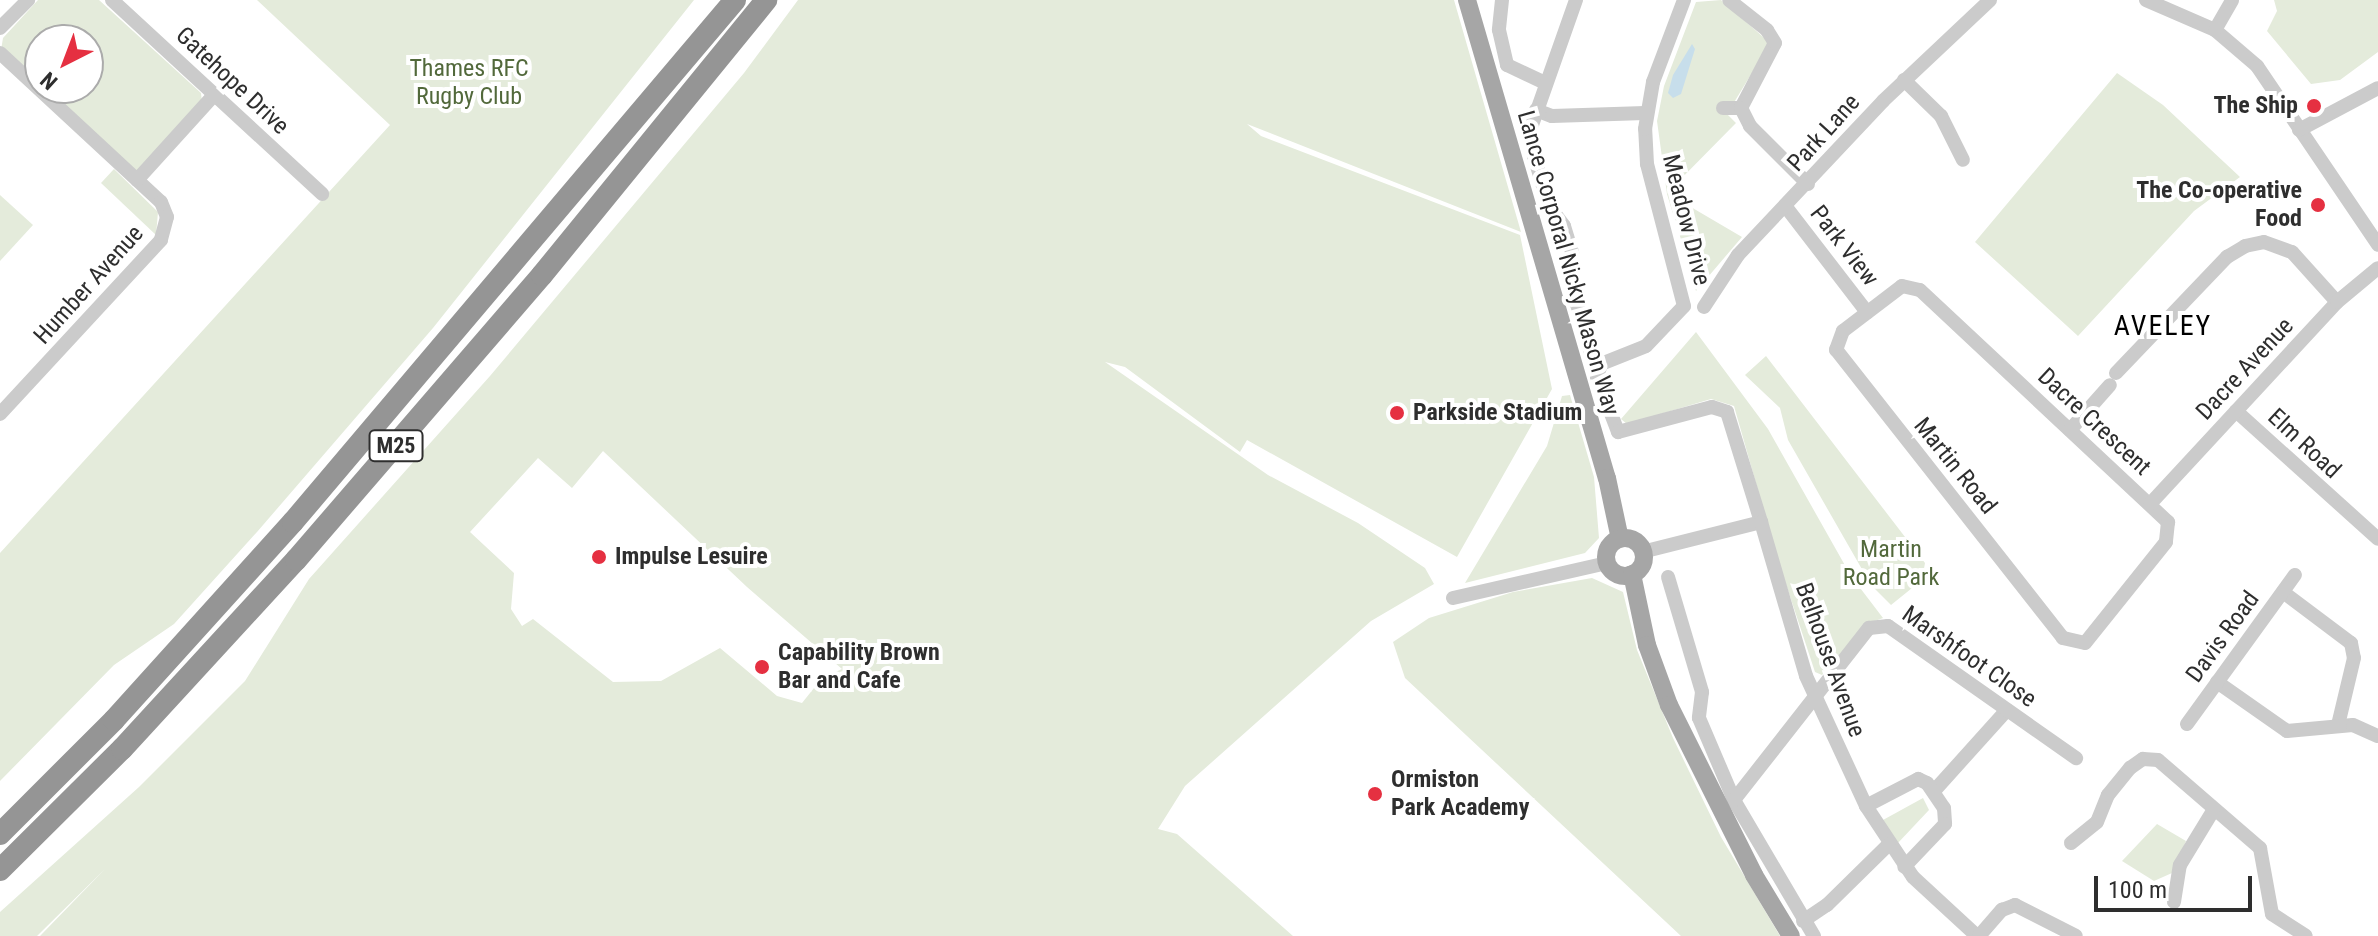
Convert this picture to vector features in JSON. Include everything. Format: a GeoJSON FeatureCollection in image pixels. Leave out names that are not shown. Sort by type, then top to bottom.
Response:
{"type":"FeatureCollection","features":[{"type":"Feature","properties":{"kind":"highway","name":"M25"},"geometry":{"type":"LineString","coordinates":[[582,185],[718,0]]}},
{"type":"Feature","properties":{"kind":"highway","name":"M25"},"geometry":{"type":"LineString","coordinates":[[0,834],[114,720],[285,532],[582,185],[735,0]]}},
{"type":"Feature","properties":{"kind":"highway","name":"M25"},"geometry":{"type":"LineString","coordinates":[[0,870],[122,749],[296,560],[551,264],[766,0]]}},
{"type":"Feature","properties":{"kind":"main road","name":"Lance Corporal Nicky Mason Way"},"geometry":{"type":"LineString","coordinates":[[1467,0],[1607,478],[1620,539]]}},
{"type":"Feature","properties":{"kind":"main road"},"geometry":{"type":"LineString","coordinates":[[1620,539],[1631,540],[1642,552],[1641,567],[1632,574],[1614,573],[1607,563],[1610,546],[1620,539]]}},
{"type":"Feature","properties":{"kind":"main road"},"geometry":{"type":"LineString","coordinates":[[1632,574],[1647,645],[1669,705],[1754,875],[1791,936]]}},
{"type":"Feature","properties":{"kind":"street"},"geometry":{"type":"LineString","coordinates":[[0,28],[28,0]]}},
{"type":"Feature","properties":{"kind":"street","name":"Gatehope Drive"},"geometry":{"type":"LineString","coordinates":[[112,0],[322,194]]}},
{"type":"Feature","properties":{"kind":"street"},"geometry":{"type":"LineString","coordinates":[[1502,0],[1499,30],[1507,65],[1545,83]]}},
{"type":"Feature","properties":{"kind":"street"},"geometry":{"type":"LineString","coordinates":[[1576,0],[1528,136],[1549,206],[1564,226],[1572,253],[1570,280],[1591,353],[1601,364],[1597,377],[1611,424],[1623,433],[1723,408],[1730,417],[1761,522],[1642,552]]}},
{"type":"Feature","properties":{"kind":"street","name":"Meadow Drive"},"geometry":{"type":"LineString","coordinates":[[1601,364],[1646,346],[1684,306],[1647,164],[1645,113],[1684,0]]}},
{"type":"Feature","properties":{"kind":"street"},"geometry":{"type":"LineString","coordinates":[[1729,0],[1767,30],[1775,43],[1741,108]]}},
{"type":"Feature","properties":{"kind":"street","name":"Park Lane"},"geometry":{"type":"LineString","coordinates":[[1704,307],[1728,267],[1904,80],[1990,0]]}},
{"type":"Feature","properties":{"kind":"street"},"geometry":{"type":"LineString","coordinates":[[2146,0],[2215,30],[2257,66],[2378,245]]}},
{"type":"Feature","properties":{"kind":"street"},"geometry":{"type":"LineString","coordinates":[[2215,30],[2232,0]]}},
{"type":"Feature","properties":{"kind":"street","name":"Humber Avenue"},"geometry":{"type":"LineString","coordinates":[[0,53],[137,180],[166,211],[161,240],[0,414]]}},
{"type":"Feature","properties":{"kind":"street"},"geometry":{"type":"LineString","coordinates":[[1904,80],[1941,116],[1963,160]]}},
{"type":"Feature","properties":{"kind":"street"},"geometry":{"type":"LineString","coordinates":[[2299,130],[2378,88]]}},
{"type":"Feature","properties":{"kind":"street"},"geometry":{"type":"LineString","coordinates":[[137,180],[215,94]]}},
{"type":"Feature","properties":{"kind":"street"},"geometry":{"type":"LineString","coordinates":[[1723,108],[1741,108]]}},
{"type":"Feature","properties":{"kind":"street"},"geometry":{"type":"LineString","coordinates":[[1741,108],[1750,126],[1808,184]]}},
{"type":"Feature","properties":{"kind":"street"},"geometry":{"type":"LineString","coordinates":[[1536,110],[1552,116],[1645,113]]}},
{"type":"Feature","properties":{"kind":"street","name":"Park View"},"geometry":{"type":"LineString","coordinates":[[1786,207],[1867,312]]}},
{"type":"Feature","properties":{"kind":"street"},"geometry":{"type":"LineString","coordinates":[[2070,430],[2113,379],[2227,257],[2245,246],[2264,242],[2292,252],[2337,302]]}},
{"type":"Feature","properties":{"kind":"street","name":"Dacre Avenue"},"geometry":{"type":"LineString","coordinates":[[2150,504],[2337,302],[2378,268]]}},
{"type":"Feature","properties":{"kind":"street","name":"Dacre Crescent"},"geometry":{"type":"LineString","coordinates":[[1867,312],[1902,286],[1914,286],[2168,522],[2169,536],[2090,639],[2077,644]]}},
{"type":"Feature","properties":{"kind":"street","name":"Martin Road"},"geometry":{"type":"LineString","coordinates":[[1867,312],[1838,336],[1840,356],[2063,638],[2077,644]]}},
{"type":"Feature","properties":{"kind":"street","name":"Elm Road"},"geometry":{"type":"LineString","coordinates":[[2236,411],[2378,539]]}},
{"type":"Feature","properties":{"kind":"street","name":"Belhouse Avenue"},"geometry":{"type":"LineString","coordinates":[[1761,522],[1815,698],[1866,806],[1904,867],[1978,936],[2002,910],[2015,905],[2076,936]]}},
{"type":"Feature","properties":{"kind":"street"},"geometry":{"type":"LineString","coordinates":[[1453,598],[1607,563]]}},
{"type":"Feature","properties":{"kind":"street","name":"Davis Road"},"geometry":{"type":"LineString","coordinates":[[2187,724],[2295,575]]}},
{"type":"Feature","properties":{"kind":"street"},"geometry":{"type":"LineString","coordinates":[[1668,577],[1702,692],[1699,718],[1734,800],[1814,936]]}},
{"type":"Feature","properties":{"kind":"street"},"geometry":{"type":"LineString","coordinates":[[2283,592],[2351,643],[2354,658],[2338,725]]}},
{"type":"Feature","properties":{"kind":"street","name":"Marshfoot Close"},"geometry":{"type":"LineString","coordinates":[[1815,698],[1869,628],[1882,623],[2076,758]]}},
{"type":"Feature","properties":{"kind":"street"},"geometry":{"type":"LineString","coordinates":[[2217,682],[2287,731],[2338,725],[2378,736]]}},
{"type":"Feature","properties":{"kind":"street"},"geometry":{"type":"LineString","coordinates":[[1734,800],[1815,698]]}},
{"type":"Feature","properties":{"kind":"street"},"geometry":{"type":"LineString","coordinates":[[1934,791],[2007,710]]}},
{"type":"Feature","properties":{"kind":"street"},"geometry":{"type":"LineString","coordinates":[[2071,843],[2097,822],[2108,795],[2143,759],[2166,765],[2213,811],[2260,848],[2272,914],[2306,936]]}},
{"type":"Feature","properties":{"kind":"street"},"geometry":{"type":"LineString","coordinates":[[1866,806],[1918,779],[1934,791],[1948,818],[1904,867]]}},
{"type":"Feature","properties":{"kind":"street"},"geometry":{"type":"LineString","coordinates":[[2174,902],[2183,859],[2213,811]]}},
{"type":"Feature","properties":{"kind":"street"},"geometry":{"type":"LineString","coordinates":[[1803,921],[1837,896],[1888,845]]}},
{"type":"Feature","properties":{"kind":"green space"},"geometry":{"type":"Polygon","coordinates":[[[38,0],[99,0],[201,93],[202,102],[142,169],[134,171],[60,104],[104,104],[104,24],[24,24],[24,71],[1,50],[3,38],[38,0]]]}},
{"type":"Feature","properties":{"kind":"green space","name":"Thames RFC Rugby Club"},"geometry":{"type":"Polygon","coordinates":[[[257,0],[694,0],[433,328],[257,532],[174,624],[114,665],[0,781],[0,553],[390,125],[257,0]]]}},
{"type":"Feature","properties":{"kind":"green space"},"geometry":{"type":"Polygon","coordinates":[[[798,0],[1454,0],[1521,232],[1247,124],[1261,136],[1520,235],[1552,389],[1457,557],[1247,440],[1240,452],[1125,367],[1105,362],[1268,475],[1358,523],[1425,568],[1434,584],[1371,621],[1185,786],[1158,829],[1177,834],[1293,936],[40,936],[105,869],[37,936],[0,936],[0,912],[139,787],[245,681],[309,579],[490,376],[744,73],[798,0]],[[603,451],[572,488],[538,458],[470,532],[514,573],[511,609],[522,626],[533,619],[613,682],[661,681],[720,648],[777,696],[802,703],[822,678],[842,669],[747,587],[603,451]]]}},
{"type":"Feature","properties":{"kind":"green space"},"geometry":{"type":"Polygon","coordinates":[[[1721,0],[1770,43],[1727,114],[1736,123],[1667,193],[1742,237],[1696,291],[1675,219],[1690,225],[1674,217],[1667,194],[1657,121],[1664,86],[1696,2],[1721,0]]]}},
{"type":"Feature","properties":{"kind":"green space"},"geometry":{"type":"Polygon","coordinates":[[[2274,0],[2378,0],[2378,52],[2340,80],[2311,84],[2267,31],[2277,11],[2274,0]]]}},
{"type":"Feature","properties":{"kind":"green space"},"geometry":{"type":"Polygon","coordinates":[[[2117,73],[2163,105],[2240,177],[2194,211],[2078,336],[1975,242],[2117,73]]]}},
{"type":"Feature","properties":{"kind":"green space"},"geometry":{"type":"Polygon","coordinates":[[[114,169],[158,212],[156,235],[101,183],[114,169]]]}},
{"type":"Feature","properties":{"kind":"green space"},"geometry":{"type":"Polygon","coordinates":[[[0,195],[33,225],[0,261],[0,195]]]}},
{"type":"Feature","properties":{"kind":"green space"},"geometry":{"type":"Polygon","coordinates":[[[1696,332],[1768,429],[1851,576],[1883,618],[1867,624],[1822,675],[1815,672],[1777,557],[1734,406],[1711,399],[1627,424],[1621,419],[1696,332]]]}},
{"type":"Feature","properties":{"kind":"green space","name":"Martin Road Park"},"geometry":{"type":"Polygon","coordinates":[[[1766,356],[1925,563],[1922,580],[1891,605],[1871,585],[1788,440],[1780,408],[1745,375],[1766,356]]]}},
{"type":"Feature","properties":{"kind":"green space"},"geometry":{"type":"Polygon","coordinates":[[[1570,395],[1594,477],[1599,538],[1585,553],[1465,583],[1547,446],[1562,396],[1570,395]]]}},
{"type":"Feature","properties":{"kind":"green space"},"geometry":{"type":"Polygon","coordinates":[[[1592,578],[1623,592],[1637,650],[1673,738],[1721,837],[1780,936],[1681,936],[1405,678],[1393,642],[1429,618],[1513,592],[1592,578]]]}},
{"type":"Feature","properties":{"kind":"green space"},"geometry":{"type":"Polygon","coordinates":[[[1923,798],[1929,810],[1897,844],[1883,820],[1923,798]]]}},
{"type":"Feature","properties":{"kind":"green space"},"geometry":{"type":"Polygon","coordinates":[[[2157,824],[2186,841],[2172,873],[2154,881],[2122,861],[2157,824]]]}},
{"type":"Feature","properties":{"kind":"water"},"geometry":{"type":"Polygon","coordinates":[[[1692,44],[1695,49],[1681,94],[1673,98],[1668,93],[1673,75],[1692,44]]]}},
{"type":"Feature","properties":{"kind":"place","name":"The Ship"},"geometry":{"type":"Point","coordinates":[2314,106]}},
{"type":"Feature","properties":{"kind":"place","name":"The Co-operative Food"},"geometry":{"type":"Point","coordinates":[2318,205]}},
{"type":"Feature","properties":{"kind":"place","name":"Parkside Stadium"},"geometry":{"type":"Point","coordinates":[1397,413]}},
{"type":"Feature","properties":{"kind":"place","name":"Impulse Lesuire"},"geometry":{"type":"Point","coordinates":[599,557]}},
{"type":"Feature","properties":{"kind":"place","name":"Capability Brown Bar and Cafe"},"geometry":{"type":"Point","coordinates":[762,667]}},
{"type":"Feature","properties":{"kind":"place","name":"Ormiston Park Academy"},"geometry":{"type":"Point","coordinates":[1375,794]}},
{"type":"Feature","properties":{"kind":"district","name":"AVELEY"},"geometry":{"type":"Point","coordinates":[2163,326]}}]}
